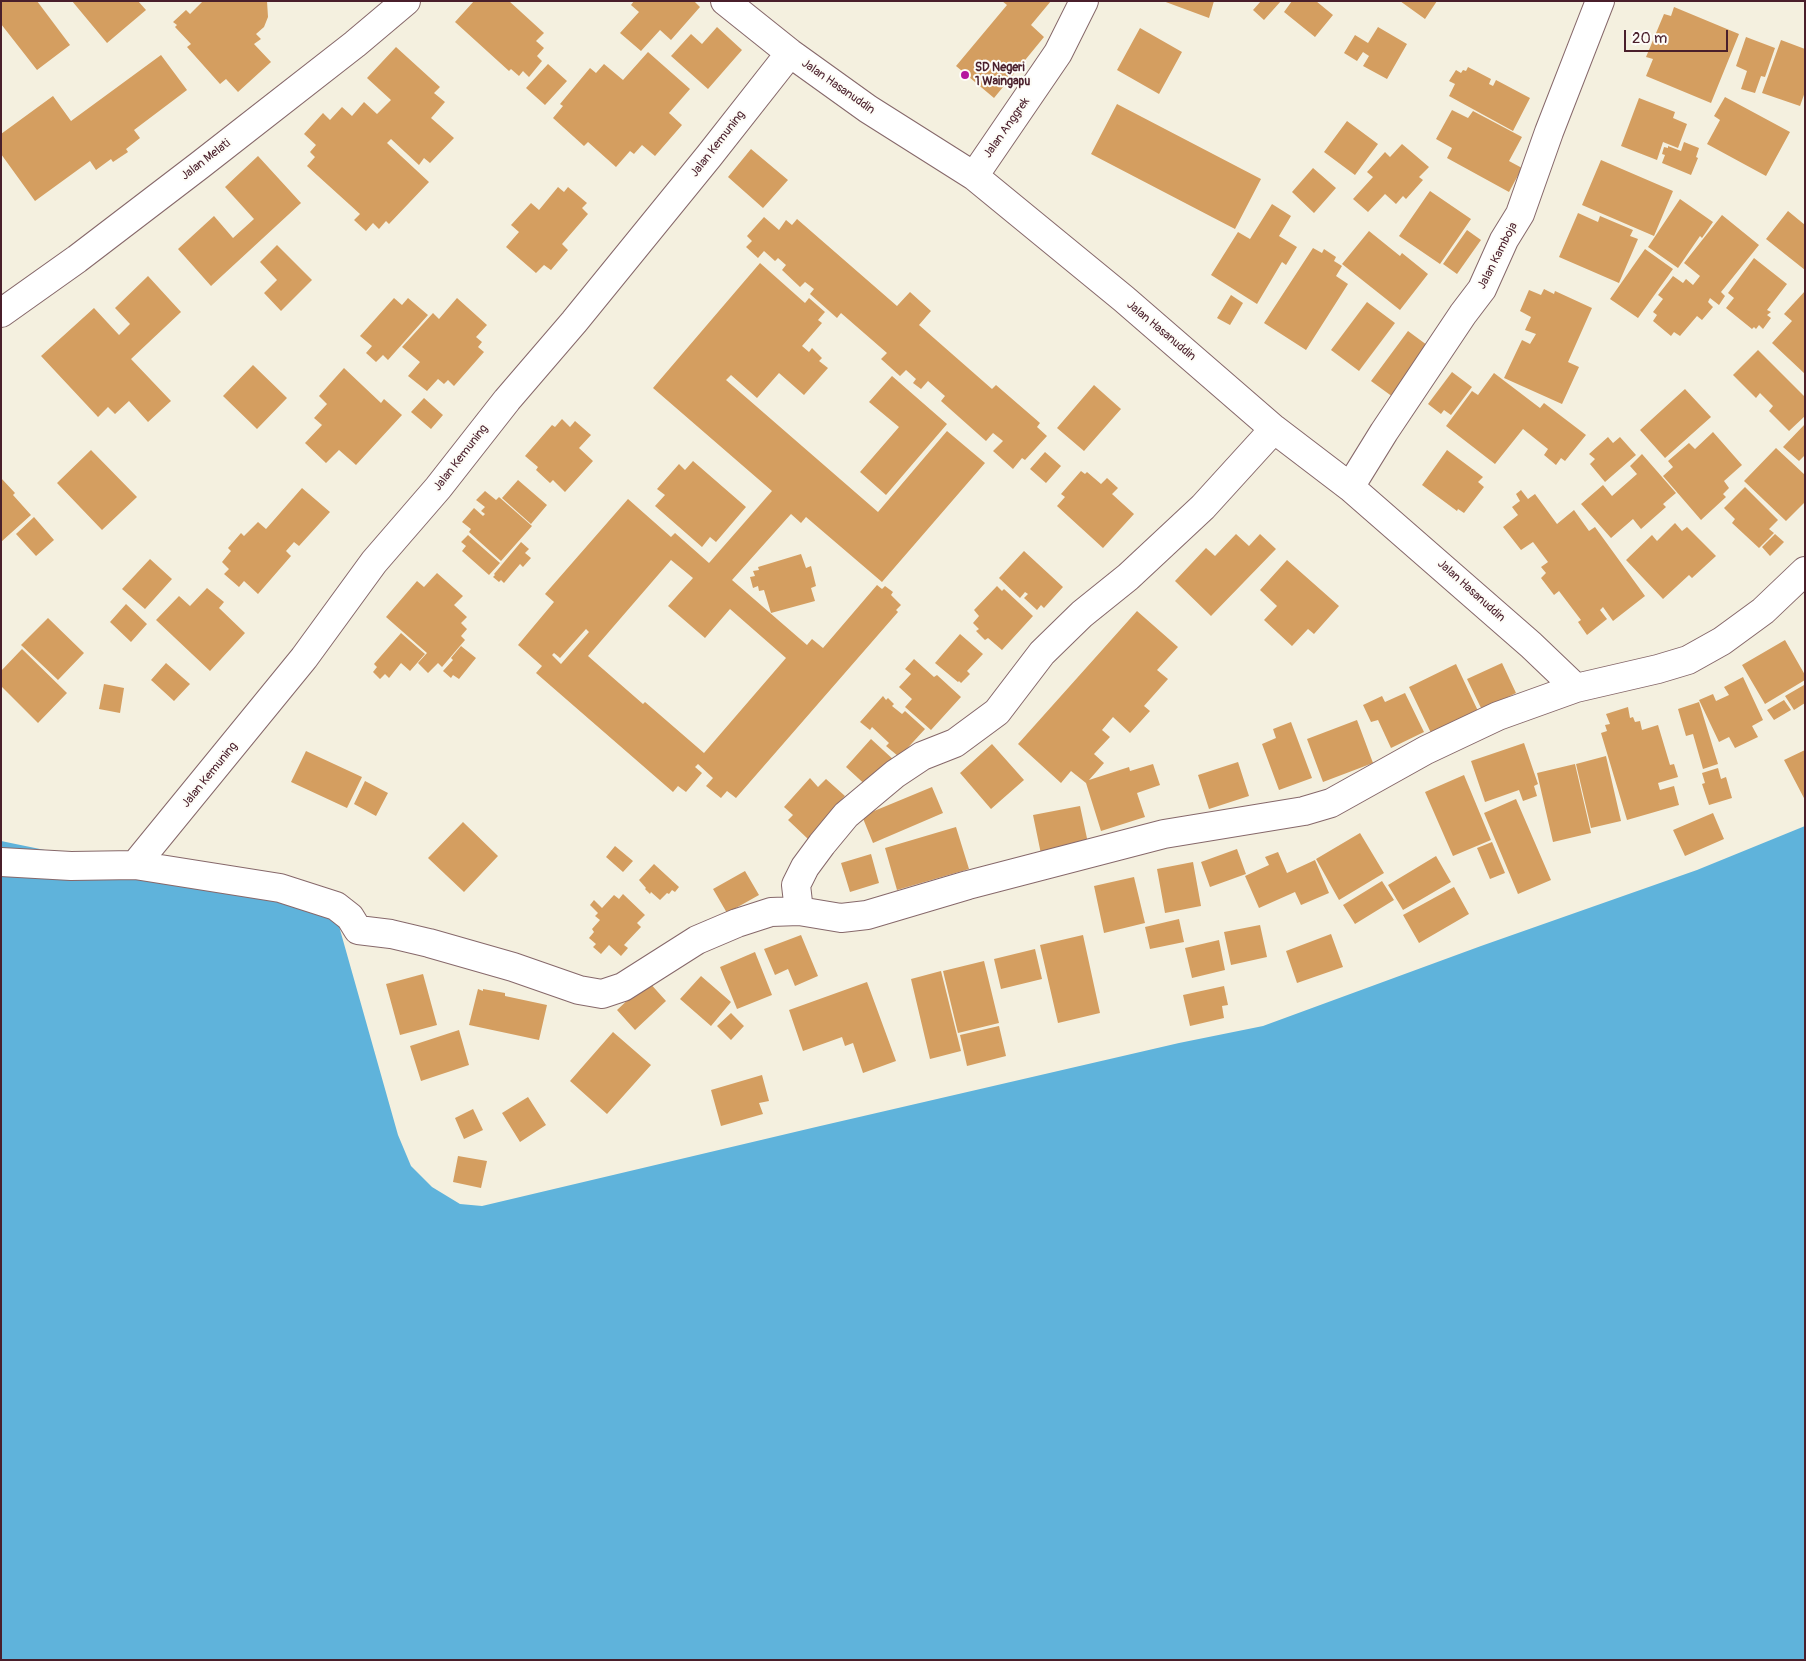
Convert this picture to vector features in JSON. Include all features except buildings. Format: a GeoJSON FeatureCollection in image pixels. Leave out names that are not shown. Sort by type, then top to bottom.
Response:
{"type":"FeatureCollection","features":[{"type":"Feature","properties":{"kind":"street","name":"Jalan Melati"},"geometry":{"type":"LineString","coordinates":[[1,314],[77,259],[200,165],[355,44],[406,1]]}},
{"type":"Feature","properties":{"kind":"street","name":"Jalan Hasanuddin"},"geometry":{"type":"LineString","coordinates":[[724,1],[790,53],[868,108],[974,176],[1124,299],[1274,429],[1350,487],[1524,638],[1576,688]]}},
{"type":"Feature","properties":{"kind":"street","name":"Jalan Anggrek"},"geometry":{"type":"LineString","coordinates":[[974,176],[1058,53],[1084,1]]}},
{"type":"Feature","properties":{"kind":"street","name":"Jalan Kamboja"},"geometry":{"type":"LineString","coordinates":[[1350,487],[1384,432],[1482,288],[1504,240],[1520,214],[1600,1]]}},
{"type":"Feature","properties":{"kind":"street","name":"Jalan Kemuning"},"geometry":{"type":"LineString","coordinates":[[136,865],[292,673],[374,562],[438,488],[507,400],[574,322],[790,53]]}},
{"type":"Feature","properties":{"kind":"street"},"geometry":{"type":"LineString","coordinates":[[799,911],[796,885],[805,866],[846,815],[895,774],[922,756],[955,743],[997,712],[1042,653],[1082,614],[1128,577],[1203,507],[1274,429]]}},
{"type":"Feature","properties":{"kind":"street"},"geometry":{"type":"LineString","coordinates":[[1,862],[71,866],[136,865],[280,888],[336,906],[350,917],[358,930],[392,934],[429,943],[513,967],[579,990],[602,994],[624,987],[697,940],[736,923],[770,912],[799,911],[841,918],[868,915],[968,885],[1164,834],[1304,811],[1331,803],[1426,750],[1498,716],[1576,688],[1640,674],[1688,660],[1722,641],[1763,611],[1805,571]]}},
{"type":"Feature","properties":{"kind":"water"},"geometry":{"type":"Polygon","coordinates":[[[1805,826],[1805,1660],[1,1660],[1,841],[327,908],[337,919],[398,1135],[411,1166],[432,1187],[460,1204],[482,1206],[1179,1043],[1263,1026],[1481,946],[1697,870],[1805,826]]]}},
{"type":"Feature","properties":{"kind":"place","name":"SD Negeri 1 Waingapu"},"geometry":{"type":"Point","coordinates":[965,75]}}]}
